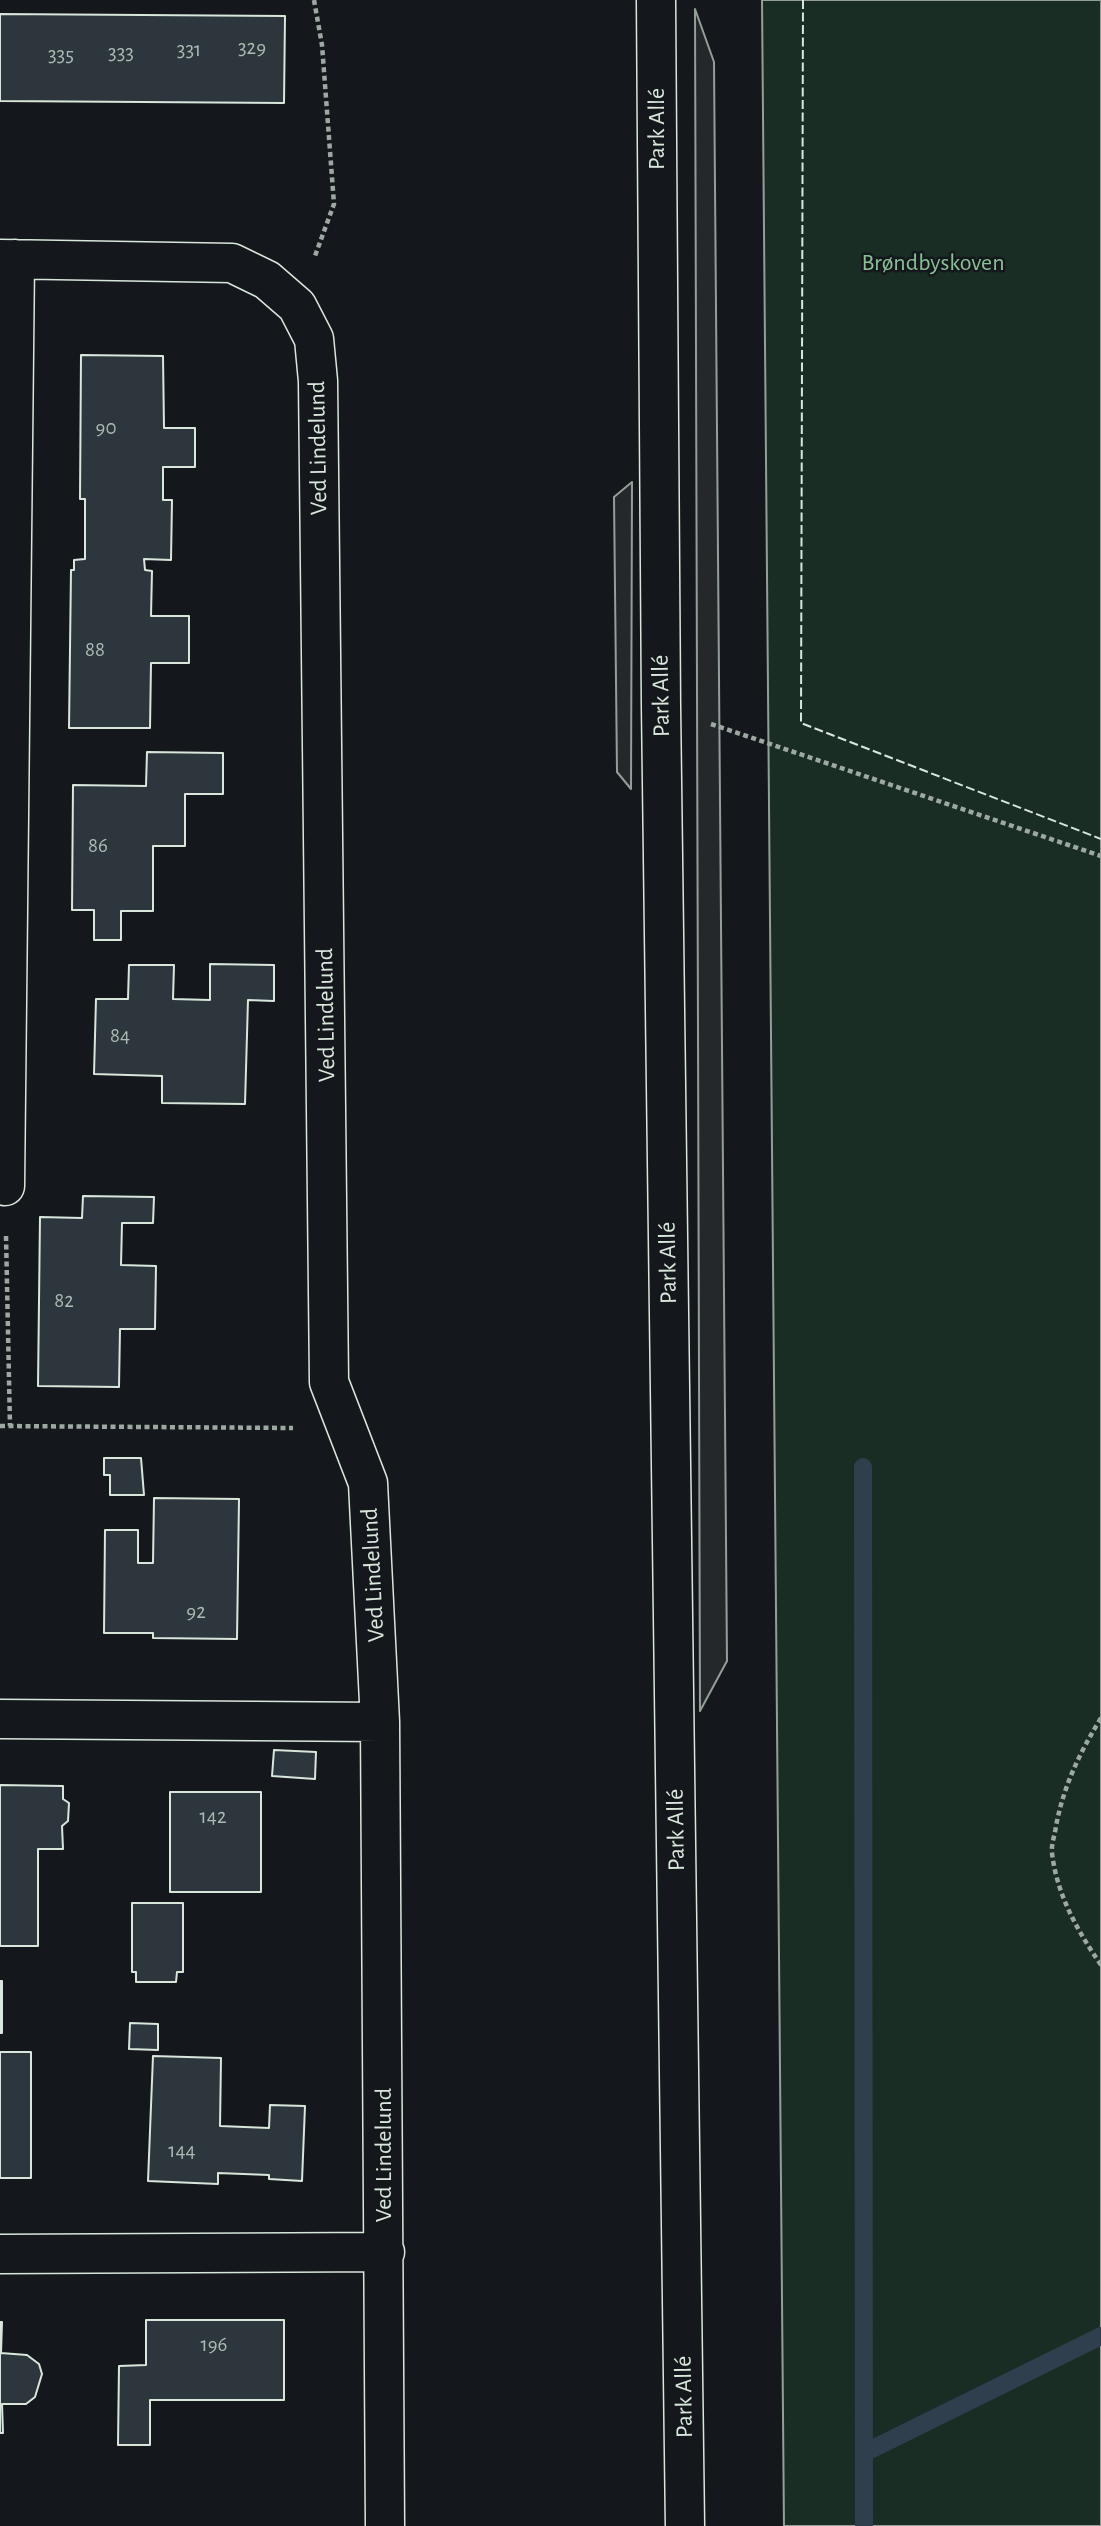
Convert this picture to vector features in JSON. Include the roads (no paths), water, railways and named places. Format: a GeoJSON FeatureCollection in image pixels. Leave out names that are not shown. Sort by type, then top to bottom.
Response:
{"type":"FeatureCollection","features":[{"type":"Feature","properties":{"kind":"street","name":"Park Allé"},"geometry":{"type":"LineString","coordinates":[[656,0],[660,706],[685,2526]]}},
{"type":"Feature","properties":{"kind":"street","name":"Ved Lindelund"},"geometry":{"type":"LineString","coordinates":[[5,1186],[7,259],[232,263],[267,280],[297,306],[314,339],[318,381],[329,1382],[368,1483],[380,1722],[386,2526]]}},
{"type":"Feature","properties":{"kind":"street"},"geometry":{"type":"LineString","coordinates":[[0,1719],[380,1722]]}},
{"type":"Feature","properties":{"kind":"street","name":"Ved Lindelund"},"geometry":{"type":"LineString","coordinates":[[0,2254],[384,2252]]}},
{"type":"Feature","properties":{"kind":"waterway"},"geometry":{"type":"LineString","coordinates":[[863,1467],[864,2526]]}},
{"type":"Feature","properties":{"kind":"waterway"},"geometry":{"type":"LineString","coordinates":[[864,2453],[1101,2336]]}},
{"type":"Feature","properties":{"kind":"park label","name":"Brøndbyskoven"},"geometry":{"type":"Point","coordinates":[933,263]}}]}
